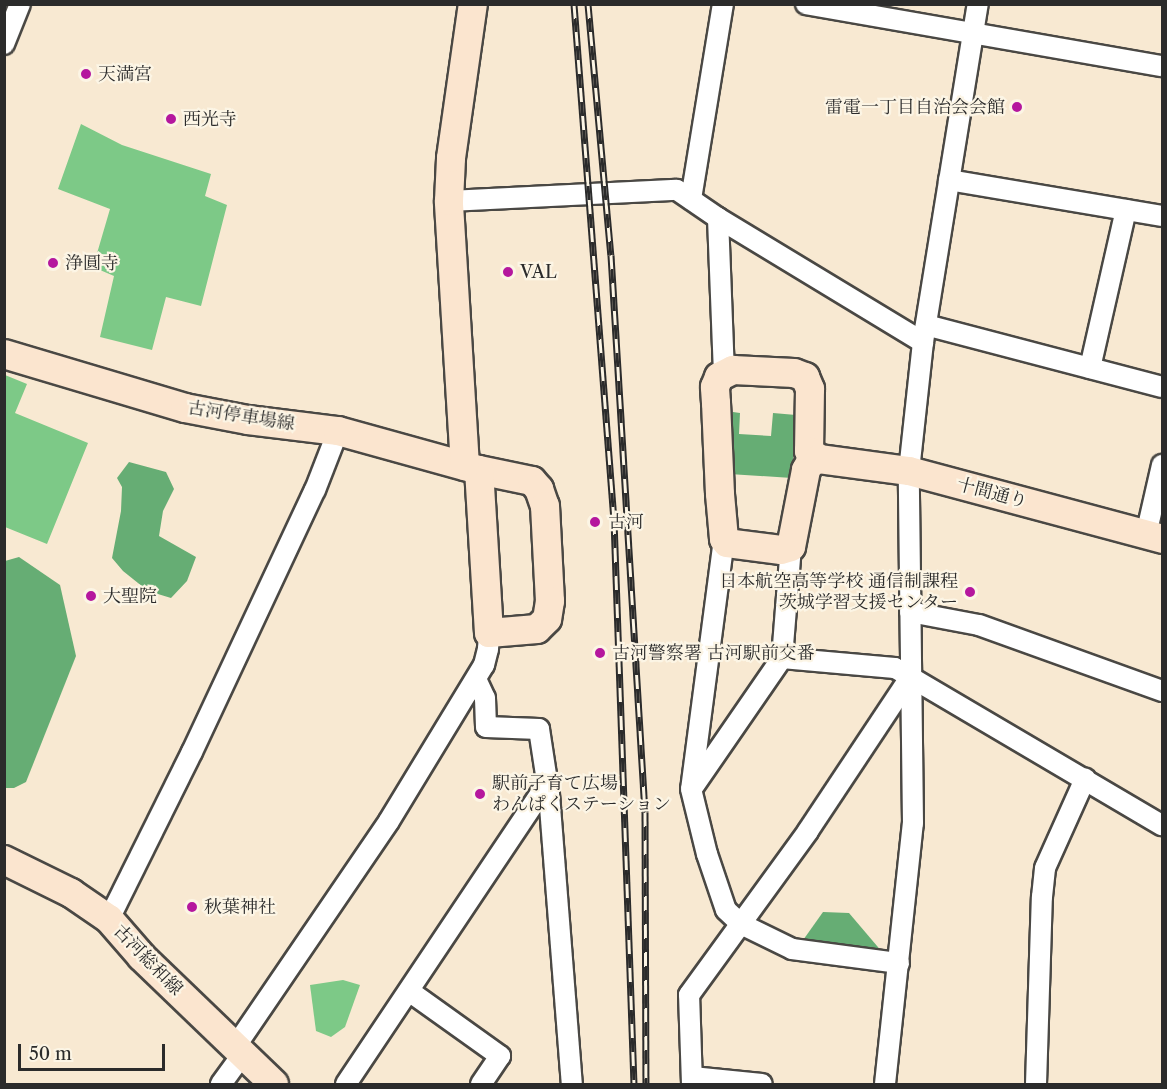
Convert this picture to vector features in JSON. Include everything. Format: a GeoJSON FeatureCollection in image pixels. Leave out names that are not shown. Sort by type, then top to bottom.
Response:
{"type":"FeatureCollection","features":[{"type":"Feature","properties":{"kind":"street"},"geometry":{"type":"LineString","coordinates":[[4,44],[20,4]]}},
{"type":"Feature","properties":{"kind":"street"},"geometry":{"type":"LineString","coordinates":[[221,1084],[238,1051],[389,821],[476,679],[488,649],[489,633],[449,201],[451,158],[472,4]]}},
{"type":"Feature","properties":{"kind":"street"},"geometry":{"type":"LineString","coordinates":[[691,199],[723,4]]}},
{"type":"Feature","properties":{"kind":"street"},"geometry":{"type":"LineString","coordinates":[[806,4],[1162,66]]}},
{"type":"Feature","properties":{"kind":"street"},"geometry":{"type":"LineString","coordinates":[[885,1084],[913,824],[909,471],[925,333],[978,4]]}},
{"type":"Feature","properties":{"kind":"street"},"geometry":{"type":"LineString","coordinates":[[950,180],[1162,216]]}},
{"type":"Feature","properties":{"kind":"street"},"geometry":{"type":"LineString","coordinates":[[449,201],[677,190],[718,218],[925,333],[1090,368],[1162,387]]}},
{"type":"Feature","properties":{"kind":"street"},"geometry":{"type":"LineString","coordinates":[[1090,368],[1126,210]]}},
{"type":"Feature","properties":{"kind":"street"},"geometry":{"type":"LineString","coordinates":[[718,218],[724,373]]}},
{"type":"Feature","properties":{"kind":"street","name":"古河停車場線"},"geometry":{"type":"LineString","coordinates":[[4,354],[185,408],[248,420],[338,431],[472,468],[532,481],[539,489],[545,506],[550,610],[548,619],[537,629],[530,631],[489,633]]}},
{"type":"Feature","properties":{"kind":"street"},"geometry":{"type":"LineString","coordinates":[[819,459],[809,452],[810,388],[805,377],[794,373],[733,370],[719,376],[715,387],[724,539],[691,789],[707,854],[726,910],[741,924],[792,949],[899,963]]}},
{"type":"Feature","properties":{"kind":"street"},"geometry":{"type":"LineString","coordinates":[[109,919],[172,794],[315,490],[338,431]]}},
{"type":"Feature","properties":{"kind":"street"},"geometry":{"type":"LineString","coordinates":[[691,789],[782,658],[791,547],[806,470],[810,463],[819,459]]}},
{"type":"Feature","properties":{"kind":"street","name":"十間通り"},"geometry":{"type":"LineString","coordinates":[[819,459],[909,471],[1154,537]]}},
{"type":"Feature","properties":{"kind":"street"},"geometry":{"type":"LineString","coordinates":[[1154,537],[1162,465]]}},
{"type":"Feature","properties":{"kind":"street"},"geometry":{"type":"LineString","coordinates":[[724,539],[731,546],[781,549],[791,547]]}},
{"type":"Feature","properties":{"kind":"street"},"geometry":{"type":"LineString","coordinates":[[910,612],[979,625],[1162,691]]}},
{"type":"Feature","properties":{"kind":"street"},"geometry":{"type":"LineString","coordinates":[[782,658],[895,668],[1162,825]]}},
{"type":"Feature","properties":{"kind":"street"},"geometry":{"type":"LineString","coordinates":[[762,1084],[692,1081],[689,995],[808,831],[911,676]]}},
{"type":"Feature","properties":{"kind":"street"},"geometry":{"type":"LineString","coordinates":[[476,679],[485,698],[486,727],[538,729],[547,784],[572,1084]]}},
{"type":"Feature","properties":{"kind":"street"},"geometry":{"type":"LineString","coordinates":[[1036,1084],[1042,897],[1046,868],[1085,779]]}},
{"type":"Feature","properties":{"kind":"street"},"geometry":{"type":"LineString","coordinates":[[346,1084],[547,784]]}},
{"type":"Feature","properties":{"kind":"street","name":"古河総和線"},"geometry":{"type":"LineString","coordinates":[[4,860],[71,893],[109,919],[142,957],[274,1084]]}},
{"type":"Feature","properties":{"kind":"street"},"geometry":{"type":"LineString","coordinates":[[409,991],[500,1056],[481,1084]]}},
{"type":"Feature","properties":{"kind":"green space"},"geometry":{"type":"Polygon","coordinates":[[[81,124],[122,145],[211,174],[205,196],[227,205],[201,306],[166,297],[152,350],[100,337],[114,276],[93,267],[110,209],[58,189],[81,124]]]}},
{"type":"Feature","properties":{"kind":"green space"},"geometry":{"type":"Polygon","coordinates":[[[5,375],[27,384],[15,413],[88,443],[47,544],[5,527],[5,375]]]}},
{"type":"Feature","properties":{"kind":"green space"},"geometry":{"type":"Polygon","coordinates":[[[733,412],[740,413],[739,434],[771,436],[773,413],[796,415],[792,478],[729,474],[733,412]]]}},
{"type":"Feature","properties":{"kind":"green space"},"geometry":{"type":"Polygon","coordinates":[[[129,462],[166,472],[174,489],[163,511],[159,536],[196,557],[187,581],[171,598],[148,591],[123,571],[112,558],[121,511],[122,487],[117,478],[129,462]]]}},
{"type":"Feature","properties":{"kind":"green space"},"geometry":{"type":"Polygon","coordinates":[[[19,557],[60,585],[76,656],[26,782],[14,788],[5,788],[5,561],[19,557]]]}},
{"type":"Feature","properties":{"kind":"green space"},"geometry":{"type":"Polygon","coordinates":[[[823,912],[849,913],[883,953],[801,943],[823,912]]]}},
{"type":"Feature","properties":{"kind":"green space"},"geometry":{"type":"Polygon","coordinates":[[[343,980],[360,985],[345,1027],[331,1037],[316,1031],[310,985],[343,980]]]}},
{"type":"Feature","properties":{"kind":"railway"},"geometry":{"type":"LineString","coordinates":[[574,4],[614,520],[634,1084]]}},
{"type":"Feature","properties":{"kind":"railway"},"geometry":{"type":"LineString","coordinates":[[588,4],[611,255],[645,812],[646,1084]]}},
{"type":"Feature","properties":{"kind":"place","name":"天満宮"},"geometry":{"type":"Point","coordinates":[86,74]}},
{"type":"Feature","properties":{"kind":"place","name":"雷電一丁目自治会会館"},"geometry":{"type":"Point","coordinates":[1017,107]}},
{"type":"Feature","properties":{"kind":"place","name":"西光寺"},"geometry":{"type":"Point","coordinates":[171,119]}},
{"type":"Feature","properties":{"kind":"place","name":"浄圓寺"},"geometry":{"type":"Point","coordinates":[53,263]}},
{"type":"Feature","properties":{"kind":"place","name":"VAL"},"geometry":{"type":"Point","coordinates":[508,272]}},
{"type":"Feature","properties":{"kind":"place","name":"古河"},"geometry":{"type":"Point","coordinates":[595,522]}},
{"type":"Feature","properties":{"kind":"place","name":"日本航空高等学校 通信制課程 茨城学習支援センター"},"geometry":{"type":"Point","coordinates":[970,592]}},
{"type":"Feature","properties":{"kind":"place","name":"大聖院"},"geometry":{"type":"Point","coordinates":[91,596]}},
{"type":"Feature","properties":{"kind":"place","name":"古河警察署 古河駅前交番"},"geometry":{"type":"Point","coordinates":[600,653]}},
{"type":"Feature","properties":{"kind":"place","name":"駅前子育て広場 わんぱくステーション"},"geometry":{"type":"Point","coordinates":[480,794]}},
{"type":"Feature","properties":{"kind":"place","name":"秋葉神社"},"geometry":{"type":"Point","coordinates":[192,907]}}]}
